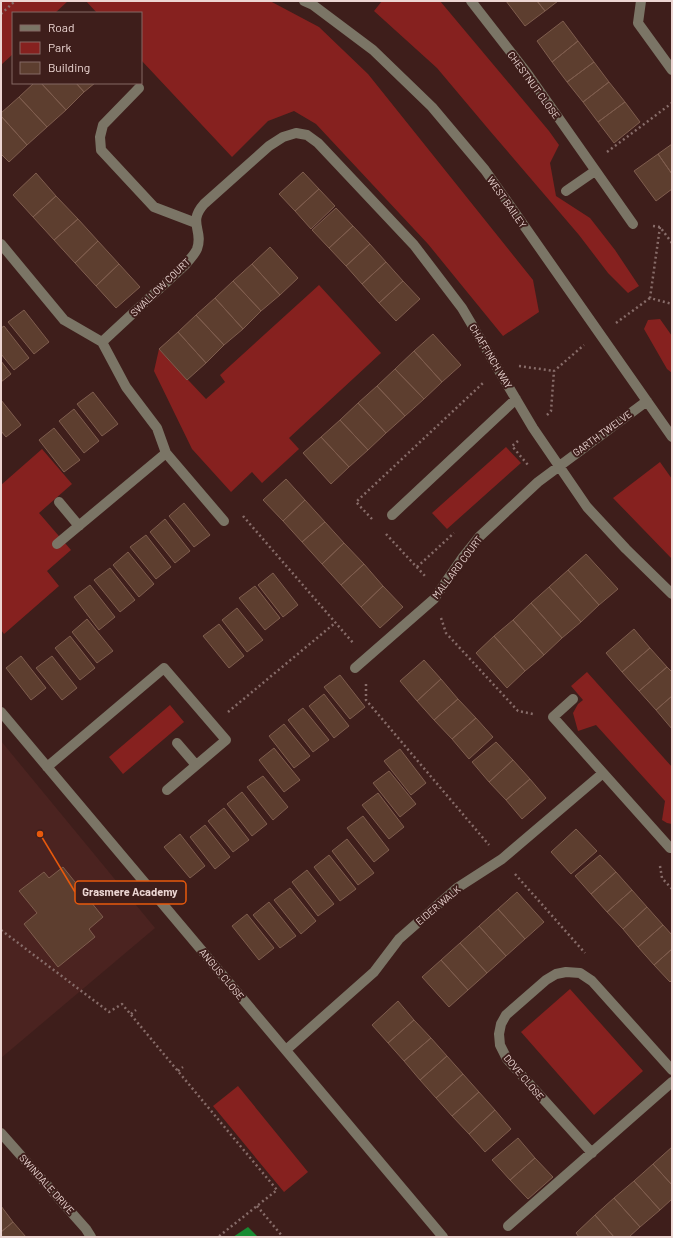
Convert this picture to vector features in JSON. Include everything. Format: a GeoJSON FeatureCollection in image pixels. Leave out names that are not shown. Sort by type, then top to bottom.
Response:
{"type":"FeatureCollection","features":[{"type":"Feature","properties":{"kind":"street","name":"WEST BAILEY"},"geometry":{"type":"LineString","coordinates":[[304,1],[373,50],[436,112],[485,170],[672,437]]}},
{"type":"Feature","properties":{"kind":"street","name":"CHESTNUT CLOSE"},"geometry":{"type":"LineString","coordinates":[[472,1],[526,73],[633,224]]}},
{"type":"Feature","properties":{"kind":"street"},"geometry":{"type":"LineString","coordinates":[[641,1],[638,23],[670,63]]}},
{"type":"Feature","properties":{"kind":"street"},"geometry":{"type":"LineString","coordinates":[[139,88],[103,125],[100,137],[101,150],[154,207],[196,223]]}},
{"type":"Feature","properties":{"kind":"street","name":"SWALLOW COURT"},"geometry":{"type":"LineString","coordinates":[[102,342],[190,260],[197,250],[199,238],[196,223],[198,211],[204,204],[263,152],[283,137],[296,133]]}},
{"type":"Feature","properties":{"kind":"street","name":"CHAFFINCH WAY"},"geometry":{"type":"LineString","coordinates":[[296,133],[307,134],[318,143],[414,245],[462,308],[533,428],[587,507],[626,549],[672,594]]}},
{"type":"Feature","properties":{"kind":"street"},"geometry":{"type":"LineString","coordinates":[[566,191],[593,168]]}},
{"type":"Feature","properties":{"kind":"street"},"geometry":{"type":"LineString","coordinates":[[1,244],[64,320],[102,342],[126,387],[157,428],[166,454],[224,521]]}},
{"type":"Feature","properties":{"kind":"street"},"geometry":{"type":"LineString","coordinates":[[392,515],[516,399]]}},
{"type":"Feature","properties":{"kind":"street","name":"GARTH TWELVE"},"geometry":{"type":"LineString","coordinates":[[558,465],[646,401]]}},
{"type":"Feature","properties":{"kind":"street"},"geometry":{"type":"LineString","coordinates":[[57,544],[166,454]]}},
{"type":"Feature","properties":{"kind":"street","name":"MALLARD COURT"},"geometry":{"type":"LineString","coordinates":[[355,668],[434,599],[463,557],[479,537],[558,465]]}},
{"type":"Feature","properties":{"kind":"street"},"geometry":{"type":"LineString","coordinates":[[59,502],[79,526]]}},
{"type":"Feature","properties":{"kind":"street"},"geometry":{"type":"LineString","coordinates":[[47,768],[164,668],[226,740],[167,790]]}},
{"type":"Feature","properties":{"kind":"street"},"geometry":{"type":"LineString","coordinates":[[574,699],[553,717],[670,848],[672,846]]}},
{"type":"Feature","properties":{"kind":"street","name":"ANGUS CLOSE"},"geometry":{"type":"LineString","coordinates":[[1,712],[443,1237]]}},
{"type":"Feature","properties":{"kind":"street"},"geometry":{"type":"LineString","coordinates":[[177,743],[196,765]]}},
{"type":"Feature","properties":{"kind":"street","name":"EIDER WALK"},"geometry":{"type":"LineString","coordinates":[[286,1050],[374,972],[399,939],[456,888],[502,859],[603,773]]}},
{"type":"Feature","properties":{"kind":"street","name":"DOVE CLOSE"},"geometry":{"type":"LineString","coordinates":[[592,1153],[506,1058],[500,1045],[499,1034],[501,1024],[506,1015],[546,980],[556,974],[566,972],[580,974],[592,981],[672,1070]]}},
{"type":"Feature","properties":{"kind":"street"},"geometry":{"type":"LineString","coordinates":[[508,1226],[672,1082]]}},
{"type":"Feature","properties":{"kind":"street","name":"SWINDALE DRIVE"},"geometry":{"type":"LineString","coordinates":[[1,1133],[86,1229],[90,1237]]}},
{"type":"Feature","properties":{"kind":"path"},"geometry":{"type":"LineString","coordinates":[[1,14],[15,1]]}},
{"type":"Feature","properties":{"kind":"path"},"geometry":{"type":"LineString","coordinates":[[593,168],[672,103]]}},
{"type":"Feature","properties":{"kind":"path"},"geometry":{"type":"LineString","coordinates":[[633,224],[660,227],[672,243]]}},
{"type":"Feature","properties":{"kind":"path"},"geometry":{"type":"LineString","coordinates":[[660,227],[650,298],[672,304]]}},
{"type":"Feature","properties":{"kind":"path"},"geometry":{"type":"LineString","coordinates":[[376,524],[356,502],[486,380],[515,365],[554,370],[550,411],[512,446],[529,465],[523,470]]}},
{"type":"Feature","properties":{"kind":"path"},"geometry":{"type":"LineString","coordinates":[[224,521],[238,510],[367,658]]}},
{"type":"Feature","properties":{"kind":"path"},"geometry":{"type":"LineString","coordinates":[[381,529],[427,579],[446,633],[518,711],[553,717]]}},
{"type":"Feature","properties":{"kind":"path"},"geometry":{"type":"LineString","coordinates":[[417,567],[458,529]]}},
{"type":"Feature","properties":{"kind":"path"},"geometry":{"type":"LineString","coordinates":[[213,725],[336,623]]}},
{"type":"Feature","properties":{"kind":"path"},"geometry":{"type":"LineString","coordinates":[[1,930],[109,1012],[122,1004],[277,1190],[218,1237]]}},
{"type":"Feature","properties":{"kind":"path"},"geometry":{"type":"LineString","coordinates":[[131,1014],[136,1010]]}},
{"type":"Feature","properties":{"kind":"path"},"geometry":{"type":"LineString","coordinates":[[178,1071],[183,1067]]}},
{"type":"Feature","properties":{"kind":"path"},"geometry":{"type":"LineString","coordinates":[[257,1206],[283,1237]]}},
{"type":"Feature","properties":{"kind":"shaded area"},"geometry":{"type":"Polygon","coordinates":[[[1,741],[155,928],[1,1058],[1,741]]]}},
{"type":"Feature","properties":{"kind":"shaded area"},"geometry":{"type":"Polygon","coordinates":[[[248,1227],[258,1237],[233,1237],[248,1227]]]}},
{"type":"Feature","properties":{"kind":"green space"},"geometry":{"type":"Polygon","coordinates":[[[1,1],[68,1],[56,12],[12,12],[12,55],[1,65],[1,1]]]}},
{"type":"Feature","properties":{"kind":"green space"},"geometry":{"type":"Polygon","coordinates":[[[86,1],[270,1],[319,27],[368,74],[533,280],[539,312],[503,336],[428,244],[316,124],[294,111],[268,121],[232,157],[142,61],[142,12],[96,12],[86,1]]]}},
{"type":"Feature","properties":{"kind":"green space"},"geometry":{"type":"Polygon","coordinates":[[[382,1],[440,1],[549,131],[559,145],[550,163],[556,196],[590,218],[615,250],[639,286],[628,293],[608,273],[579,235],[437,68],[374,11],[382,1]]]}},
{"type":"Feature","properties":{"kind":"green space"},"geometry":{"type":"Polygon","coordinates":[[[319,285],[381,353],[289,438],[299,449],[262,483],[252,472],[231,492],[192,449],[154,371],[159,349],[206,399],[225,382],[220,375],[319,285]]]}},
{"type":"Feature","properties":{"kind":"green space"},"geometry":{"type":"Polygon","coordinates":[[[660,319],[672,336],[672,373],[667,369],[644,329],[648,320],[660,319]]]}},
{"type":"Feature","properties":{"kind":"green space"},"geometry":{"type":"Polygon","coordinates":[[[506,447],[521,463],[447,529],[432,513],[506,447]]]}},
{"type":"Feature","properties":{"kind":"green space"},"geometry":{"type":"Polygon","coordinates":[[[42,449],[72,484],[39,513],[71,550],[47,571],[59,586],[4,634],[1,630],[1,485],[42,449]]]}},
{"type":"Feature","properties":{"kind":"green space"},"geometry":{"type":"Polygon","coordinates":[[[660,462],[672,479],[672,559],[613,498],[660,462]]]}},
{"type":"Feature","properties":{"kind":"green space"},"geometry":{"type":"Polygon","coordinates":[[[587,672],[672,767],[672,824],[662,820],[665,801],[596,725],[578,731],[573,713],[578,704],[583,700],[571,686],[587,672]]]}},
{"type":"Feature","properties":{"kind":"green space"},"geometry":{"type":"Polygon","coordinates":[[[170,705],[184,722],[123,774],[109,757],[170,705]]]}},
{"type":"Feature","properties":{"kind":"green space"},"geometry":{"type":"Polygon","coordinates":[[[570,989],[643,1071],[594,1115],[521,1032],[570,989]]]}},
{"type":"Feature","properties":{"kind":"green space"},"geometry":{"type":"Polygon","coordinates":[[[238,1086],[308,1172],[284,1192],[213,1106],[238,1086]]]}},
{"type":"Feature","properties":{"kind":"building"},"geometry":{"type":"Polygon","coordinates":[[[506,1],[537,1],[545,11],[525,26],[506,1]]]}},
{"type":"Feature","properties":{"kind":"building"},"geometry":{"type":"Polygon","coordinates":[[[537,1],[558,1],[545,11],[537,1]]]}},
{"type":"Feature","properties":{"kind":"building"},"geometry":{"type":"Polygon","coordinates":[[[563,21],[578,41],[552,62],[537,41],[563,21]]]}},
{"type":"Feature","properties":{"kind":"building"},"geometry":{"type":"Polygon","coordinates":[[[578,41],[594,62],[567,82],[552,62],[578,41]]]}},
{"type":"Feature","properties":{"kind":"building"},"geometry":{"type":"Polygon","coordinates":[[[594,62],[609,82],[583,102],[567,82],[594,62]]]}},
{"type":"Feature","properties":{"kind":"building"},"geometry":{"type":"Polygon","coordinates":[[[609,82],[625,102],[598,122],[583,102],[609,82]]]}},
{"type":"Feature","properties":{"kind":"building"},"geometry":{"type":"Polygon","coordinates":[[[33,84],[42,84],[66,110],[47,127],[19,97],[33,84]]]}},
{"type":"Feature","properties":{"kind":"building"},"geometry":{"type":"Polygon","coordinates":[[[42,84],[77,84],[84,92],[66,110],[42,84]]]}},
{"type":"Feature","properties":{"kind":"building"},"geometry":{"type":"Polygon","coordinates":[[[77,84],[94,84],[84,92],[77,84]]]}},
{"type":"Feature","properties":{"kind":"building"},"geometry":{"type":"Polygon","coordinates":[[[19,97],[47,127],[27,145],[1,116],[1,113],[19,97]]]}},
{"type":"Feature","properties":{"kind":"building"},"geometry":{"type":"Polygon","coordinates":[[[625,102],[640,122],[614,143],[598,122],[625,102]]]}},
{"type":"Feature","properties":{"kind":"building"},"geometry":{"type":"Polygon","coordinates":[[[1,116],[27,145],[9,162],[1,154],[1,116]]]}},
{"type":"Feature","properties":{"kind":"building"},"geometry":{"type":"Polygon","coordinates":[[[672,144],[672,174],[658,154],[672,144]]]}},
{"type":"Feature","properties":{"kind":"building"},"geometry":{"type":"Polygon","coordinates":[[[658,154],[672,174],[672,189],[656,201],[634,171],[658,154]]]}},
{"type":"Feature","properties":{"kind":"building"},"geometry":{"type":"Polygon","coordinates":[[[303,172],[319,189],[295,211],[279,194],[303,172]]]}},
{"type":"Feature","properties":{"kind":"building"},"geometry":{"type":"Polygon","coordinates":[[[36,173],[56,196],[33,217],[13,195],[36,173]]]}},
{"type":"Feature","properties":{"kind":"building"},"geometry":{"type":"Polygon","coordinates":[[[319,189],[335,206],[311,229],[295,211],[319,189]]]}},
{"type":"Feature","properties":{"kind":"building"},"geometry":{"type":"Polygon","coordinates":[[[56,196],[78,219],[54,240],[33,217],[56,196]]]}},
{"type":"Feature","properties":{"kind":"building"},"geometry":{"type":"Polygon","coordinates":[[[336,208],[353,226],[329,248],[312,230],[336,208]]]}},
{"type":"Feature","properties":{"kind":"building"},"geometry":{"type":"Polygon","coordinates":[[[78,219],[98,241],[75,263],[54,240],[78,219]]]}},
{"type":"Feature","properties":{"kind":"building"},"geometry":{"type":"Polygon","coordinates":[[[353,226],[370,244],[346,266],[329,248],[353,226]]]}},
{"type":"Feature","properties":{"kind":"building"},"geometry":{"type":"Polygon","coordinates":[[[98,241],[119,264],[96,286],[75,263],[98,241]]]}},
{"type":"Feature","properties":{"kind":"building"},"geometry":{"type":"Polygon","coordinates":[[[370,244],[386,262],[362,284],[346,266],[370,244]]]}},
{"type":"Feature","properties":{"kind":"building"},"geometry":{"type":"Polygon","coordinates":[[[270,247],[298,278],[280,295],[252,264],[270,247]]]}},
{"type":"Feature","properties":{"kind":"building"},"geometry":{"type":"Polygon","coordinates":[[[386,262],[403,281],[379,303],[362,284],[386,262]]]}},
{"type":"Feature","properties":{"kind":"building"},"geometry":{"type":"Polygon","coordinates":[[[119,264],[140,287],[116,308],[96,286],[119,264]]]}},
{"type":"Feature","properties":{"kind":"building"},"geometry":{"type":"Polygon","coordinates":[[[252,264],[280,295],[261,311],[233,281],[252,264]]]}},
{"type":"Feature","properties":{"kind":"building"},"geometry":{"type":"Polygon","coordinates":[[[233,281],[261,311],[243,329],[215,298],[233,281]]]}},
{"type":"Feature","properties":{"kind":"building"},"geometry":{"type":"Polygon","coordinates":[[[403,281],[420,299],[396,321],[379,303],[403,281]]]}},
{"type":"Feature","properties":{"kind":"building"},"geometry":{"type":"Polygon","coordinates":[[[215,298],[243,329],[224,345],[196,315],[215,298]]]}},
{"type":"Feature","properties":{"kind":"building"},"geometry":{"type":"Polygon","coordinates":[[[24,310],[49,342],[34,354],[8,322],[24,310]]]}},
{"type":"Feature","properties":{"kind":"building"},"geometry":{"type":"Polygon","coordinates":[[[196,315],[224,345],[206,363],[178,332],[196,315]]]}},
{"type":"Feature","properties":{"kind":"building"},"geometry":{"type":"Polygon","coordinates":[[[4,326],[29,358],[14,370],[1,354],[1,328],[4,326]]]}},
{"type":"Feature","properties":{"kind":"building"},"geometry":{"type":"Polygon","coordinates":[[[178,332],[206,363],[187,380],[159,349],[178,332]]]}},
{"type":"Feature","properties":{"kind":"building"},"geometry":{"type":"Polygon","coordinates":[[[433,334],[461,365],[442,382],[414,351],[433,334]]]}},
{"type":"Feature","properties":{"kind":"building"},"geometry":{"type":"Polygon","coordinates":[[[414,351],[442,382],[424,399],[395,369],[414,351]]]}},
{"type":"Feature","properties":{"kind":"building"},"geometry":{"type":"Polygon","coordinates":[[[1,361],[11,374],[1,382],[1,361]]]}},
{"type":"Feature","properties":{"kind":"building"},"geometry":{"type":"Polygon","coordinates":[[[395,369],[424,399],[405,416],[377,386],[395,369]]]}},
{"type":"Feature","properties":{"kind":"building"},"geometry":{"type":"Polygon","coordinates":[[[377,386],[405,416],[386,433],[358,403],[377,386]]]}},
{"type":"Feature","properties":{"kind":"building"},"geometry":{"type":"Polygon","coordinates":[[[93,392],[118,424],[102,436],[77,404],[93,392]]]}},
{"type":"Feature","properties":{"kind":"building"},"geometry":{"type":"Polygon","coordinates":[[[1,400],[21,425],[6,437],[1,431],[1,400]]]}},
{"type":"Feature","properties":{"kind":"building"},"geometry":{"type":"Polygon","coordinates":[[[358,403],[386,433],[368,450],[340,420],[358,403]]]}},
{"type":"Feature","properties":{"kind":"building"},"geometry":{"type":"Polygon","coordinates":[[[74,409],[99,441],[84,453],[59,421],[74,409]]]}},
{"type":"Feature","properties":{"kind":"building"},"geometry":{"type":"Polygon","coordinates":[[[340,420],[368,450],[349,467],[321,437],[340,420]]]}},
{"type":"Feature","properties":{"kind":"building"},"geometry":{"type":"Polygon","coordinates":[[[54,428],[80,460],[64,472],[39,440],[54,428]]]}},
{"type":"Feature","properties":{"kind":"building"},"geometry":{"type":"Polygon","coordinates":[[[321,437],[349,467],[331,484],[303,453],[321,437]]]}},
{"type":"Feature","properties":{"kind":"building"},"geometry":{"type":"Polygon","coordinates":[[[286,479],[305,500],[283,521],[263,500],[286,479]]]}},
{"type":"Feature","properties":{"kind":"building"},"geometry":{"type":"Polygon","coordinates":[[[305,500],[325,522],[302,542],[283,521],[305,500]]]}},
{"type":"Feature","properties":{"kind":"building"},"geometry":{"type":"Polygon","coordinates":[[[184,503],[210,535],[194,547],[169,516],[184,503]]]}},
{"type":"Feature","properties":{"kind":"building"},"geometry":{"type":"Polygon","coordinates":[[[165,519],[190,551],[175,563],[150,532],[165,519]]]}},
{"type":"Feature","properties":{"kind":"building"},"geometry":{"type":"Polygon","coordinates":[[[325,522],[344,543],[322,564],[302,542],[325,522]]]}},
{"type":"Feature","properties":{"kind":"building"},"geometry":{"type":"Polygon","coordinates":[[[146,535],[171,567],[156,579],[130,547],[146,535]]]}},
{"type":"Feature","properties":{"kind":"building"},"geometry":{"type":"Polygon","coordinates":[[[344,543],[364,564],[341,585],[322,564],[344,543]]]}},
{"type":"Feature","properties":{"kind":"building"},"geometry":{"type":"Polygon","coordinates":[[[128,552],[154,584],[139,597],[113,565],[128,552]]]}},
{"type":"Feature","properties":{"kind":"building"},"geometry":{"type":"Polygon","coordinates":[[[586,554],[618,589],[599,605],[568,570],[586,554]]]}},
{"type":"Feature","properties":{"kind":"building"},"geometry":{"type":"Polygon","coordinates":[[[364,564],[383,586],[361,607],[341,585],[364,564]]]}},
{"type":"Feature","properties":{"kind":"building"},"geometry":{"type":"Polygon","coordinates":[[[110,568],[135,600],[120,612],[94,580],[110,568]]]}},
{"type":"Feature","properties":{"kind":"building"},"geometry":{"type":"Polygon","coordinates":[[[568,570],[599,605],[581,622],[549,587],[568,570]]]}},
{"type":"Feature","properties":{"kind":"building"},"geometry":{"type":"Polygon","coordinates":[[[273,573],[298,605],[283,617],[258,585],[273,573]]]}},
{"type":"Feature","properties":{"kind":"building"},"geometry":{"type":"Polygon","coordinates":[[[90,585],[115,617],[99,630],[74,597],[90,585]]]}},
{"type":"Feature","properties":{"kind":"building"},"geometry":{"type":"Polygon","coordinates":[[[255,586],[280,618],[265,630],[239,598],[255,586]]]}},
{"type":"Feature","properties":{"kind":"building"},"geometry":{"type":"Polygon","coordinates":[[[383,586],[403,607],[380,628],[361,607],[383,586]]]}},
{"type":"Feature","properties":{"kind":"building"},"geometry":{"type":"Polygon","coordinates":[[[549,587],[581,622],[562,638],[531,603],[549,587]]]}},
{"type":"Feature","properties":{"kind":"building"},"geometry":{"type":"Polygon","coordinates":[[[531,603],[562,638],[544,655],[513,620],[531,603]]]}},
{"type":"Feature","properties":{"kind":"building"},"geometry":{"type":"Polygon","coordinates":[[[237,608],[263,640],[247,652],[222,620],[237,608]]]}},
{"type":"Feature","properties":{"kind":"building"},"geometry":{"type":"Polygon","coordinates":[[[87,619],[113,651],[97,663],[72,632],[87,619]]]}},
{"type":"Feature","properties":{"kind":"building"},"geometry":{"type":"Polygon","coordinates":[[[513,620],[544,655],[525,671],[494,636],[513,620]]]}},
{"type":"Feature","properties":{"kind":"building"},"geometry":{"type":"Polygon","coordinates":[[[219,624],[244,656],[229,668],[203,636],[219,624]]]}},
{"type":"Feature","properties":{"kind":"building"},"geometry":{"type":"Polygon","coordinates":[[[634,629],[650,648],[622,672],[606,653],[634,629]]]}},
{"type":"Feature","properties":{"kind":"building"},"geometry":{"type":"Polygon","coordinates":[[[70,636],[95,668],[80,680],[55,648],[70,636]]]}},
{"type":"Feature","properties":{"kind":"building"},"geometry":{"type":"Polygon","coordinates":[[[494,636],[525,671],[507,688],[476,653],[494,636]]]}},
{"type":"Feature","properties":{"kind":"building"},"geometry":{"type":"Polygon","coordinates":[[[650,648],[667,667],[639,691],[622,672],[650,648]]]}},
{"type":"Feature","properties":{"kind":"building"},"geometry":{"type":"Polygon","coordinates":[[[21,656],[46,688],[31,700],[6,668],[21,656]]]}},
{"type":"Feature","properties":{"kind":"building"},"geometry":{"type":"Polygon","coordinates":[[[52,656],[77,688],[62,700],[36,668],[52,656]]]}},
{"type":"Feature","properties":{"kind":"building"},"geometry":{"type":"Polygon","coordinates":[[[424,660],[441,679],[417,701],[400,681],[424,660]]]}},
{"type":"Feature","properties":{"kind":"building"},"geometry":{"type":"Polygon","coordinates":[[[667,667],[672,672],[672,696],[656,710],[639,691],[667,667]]]}},
{"type":"Feature","properties":{"kind":"building"},"geometry":{"type":"Polygon","coordinates":[[[340,675],[365,707],[350,719],[324,687],[340,675]]]}},
{"type":"Feature","properties":{"kind":"building"},"geometry":{"type":"Polygon","coordinates":[[[441,679],[458,699],[434,720],[417,701],[441,679]]]}},
{"type":"Feature","properties":{"kind":"building"},"geometry":{"type":"Polygon","coordinates":[[[324,694],[349,726],[334,738],[309,706],[324,694]]]}},
{"type":"Feature","properties":{"kind":"building"},"geometry":{"type":"Polygon","coordinates":[[[672,696],[672,729],[656,710],[672,696]]]}},
{"type":"Feature","properties":{"kind":"building"},"geometry":{"type":"Polygon","coordinates":[[[458,699],[476,718],[452,739],[434,720],[458,699]]]}},
{"type":"Feature","properties":{"kind":"building"},"geometry":{"type":"Polygon","coordinates":[[[303,708],[329,740],[313,752],[288,720],[303,708]]]}},
{"type":"Feature","properties":{"kind":"building"},"geometry":{"type":"Polygon","coordinates":[[[476,718],[493,737],[469,759],[452,739],[476,718]]]}},
{"type":"Feature","properties":{"kind":"building"},"geometry":{"type":"Polygon","coordinates":[[[284,724],[310,756],[294,768],[269,736],[284,724]]]}},
{"type":"Feature","properties":{"kind":"building"},"geometry":{"type":"Polygon","coordinates":[[[496,742],[513,760],[489,782],[472,762],[496,742]]]}},
{"type":"Feature","properties":{"kind":"building"},"geometry":{"type":"Polygon","coordinates":[[[274,748],[300,780],[284,792],[259,760],[274,748]]]}},
{"type":"Feature","properties":{"kind":"building"},"geometry":{"type":"Polygon","coordinates":[[[400,749],[426,783],[411,795],[384,761],[400,749]]]}},
{"type":"Feature","properties":{"kind":"building"},"geometry":{"type":"Polygon","coordinates":[[[513,760],[530,779],[506,800],[489,782],[513,760]]]}},
{"type":"Feature","properties":{"kind":"building"},"geometry":{"type":"Polygon","coordinates":[[[389,771],[416,804],[400,817],[373,783],[389,771]]]}},
{"type":"Feature","properties":{"kind":"building"},"geometry":{"type":"Polygon","coordinates":[[[263,776],[288,807],[273,820],[247,787],[263,776]]]}},
{"type":"Feature","properties":{"kind":"building"},"geometry":{"type":"Polygon","coordinates":[[[530,779],[546,798],[522,819],[506,800],[530,779]]]}},
{"type":"Feature","properties":{"kind":"building"},"geometry":{"type":"Polygon","coordinates":[[[242,792],[267,824],[252,836],[227,804],[242,792]]]}},
{"type":"Feature","properties":{"kind":"building"},"geometry":{"type":"Polygon","coordinates":[[[378,793],[404,827],[389,839],[362,805],[378,793]]]}},
{"type":"Feature","properties":{"kind":"building"},"geometry":{"type":"Polygon","coordinates":[[[224,808],[249,840],[233,852],[208,821],[224,808]]]}},
{"type":"Feature","properties":{"kind":"building"},"geometry":{"type":"Polygon","coordinates":[[[363,816],[389,850],[374,862],[347,828],[363,816]]]}},
{"type":"Feature","properties":{"kind":"building"},"geometry":{"type":"Polygon","coordinates":[[[205,825],[230,857],[215,869],[190,837],[205,825]]]}},
{"type":"Feature","properties":{"kind":"building"},"geometry":{"type":"Polygon","coordinates":[[[576,829],[597,851],[571,874],[551,852],[576,829]]]}},
{"type":"Feature","properties":{"kind":"building"},"geometry":{"type":"Polygon","coordinates":[[[180,834],[205,866],[190,878],[164,847],[180,834]]]}},
{"type":"Feature","properties":{"kind":"building"},"geometry":{"type":"Polygon","coordinates":[[[347,839],[374,873],[358,885],[332,851],[347,839]]]}},
{"type":"Feature","properties":{"kind":"building"},"geometry":{"type":"Polygon","coordinates":[[[329,855],[356,889],[340,901],[314,867],[329,855]]]}},
{"type":"Feature","properties":{"kind":"building"},"geometry":{"type":"Polygon","coordinates":[[[600,855],[616,872],[591,894],[575,876],[600,855]]]}},
{"type":"Feature","properties":{"kind":"building"},"geometry":{"type":"Polygon","coordinates":[[[63,867],[103,917],[89,929],[95,937],[58,967],[24,924],[37,913],[19,891],[44,872],[49,878],[63,867]]]}},
{"type":"Feature","properties":{"kind":"building"},"geometry":{"type":"Polygon","coordinates":[[[307,870],[334,904],[318,916],[292,882],[307,870]]]}},
{"type":"Feature","properties":{"kind":"building"},"geometry":{"type":"Polygon","coordinates":[[[616,872],[632,890],[607,912],[591,894],[616,872]]]}},
{"type":"Feature","properties":{"kind":"building"},"geometry":{"type":"Polygon","coordinates":[[[290,888],[316,921],[301,934],[274,900],[290,888]]]}},
{"type":"Feature","properties":{"kind":"building"},"geometry":{"type":"Polygon","coordinates":[[[632,890],[647,907],[623,929],[607,912],[632,890]]]}},
{"type":"Feature","properties":{"kind":"building"},"geometry":{"type":"Polygon","coordinates":[[[517,892],[544,922],[525,939],[498,909],[517,892]]]}},
{"type":"Feature","properties":{"kind":"building"},"geometry":{"type":"Polygon","coordinates":[[[269,902],[296,936],[280,948],[253,915],[269,902]]]}},
{"type":"Feature","properties":{"kind":"building"},"geometry":{"type":"Polygon","coordinates":[[[647,907],[663,925],[638,947],[623,929],[647,907]]]}},
{"type":"Feature","properties":{"kind":"building"},"geometry":{"type":"Polygon","coordinates":[[[498,909],[525,939],[506,956],[479,926],[498,909]]]}},
{"type":"Feature","properties":{"kind":"building"},"geometry":{"type":"Polygon","coordinates":[[[247,914],[274,948],[259,960],[232,926],[247,914]]]}},
{"type":"Feature","properties":{"kind":"building"},"geometry":{"type":"Polygon","coordinates":[[[663,925],[672,935],[672,949],[654,965],[638,947],[663,925]]]}},
{"type":"Feature","properties":{"kind":"building"},"geometry":{"type":"Polygon","coordinates":[[[479,926],[506,956],[487,973],[460,943],[479,926]]]}},
{"type":"Feature","properties":{"kind":"building"},"geometry":{"type":"Polygon","coordinates":[[[460,943],[487,973],[468,990],[441,960],[460,943]]]}},
{"type":"Feature","properties":{"kind":"building"},"geometry":{"type":"Polygon","coordinates":[[[672,949],[672,980],[670,982],[654,965],[672,949]]]}},
{"type":"Feature","properties":{"kind":"building"},"geometry":{"type":"Polygon","coordinates":[[[441,960],[468,990],[449,1007],[422,977],[441,960]]]}},
{"type":"Feature","properties":{"kind":"building"},"geometry":{"type":"Polygon","coordinates":[[[398,1001],[414,1020],[388,1043],[372,1025],[398,1001]]]}},
{"type":"Feature","properties":{"kind":"building"},"geometry":{"type":"Polygon","coordinates":[[[414,1020],[431,1038],[404,1061],[388,1043],[414,1020]]]}},
{"type":"Feature","properties":{"kind":"building"},"geometry":{"type":"Polygon","coordinates":[[[431,1038],[447,1056],[420,1080],[404,1061],[431,1038]]]}},
{"type":"Feature","properties":{"kind":"building"},"geometry":{"type":"Polygon","coordinates":[[[447,1056],[463,1074],[436,1098],[420,1080],[447,1056]]]}},
{"type":"Feature","properties":{"kind":"building"},"geometry":{"type":"Polygon","coordinates":[[[463,1074],[479,1092],[452,1116],[436,1098],[463,1074]]]}},
{"type":"Feature","properties":{"kind":"building"},"geometry":{"type":"Polygon","coordinates":[[[479,1092],[495,1110],[469,1134],[452,1116],[479,1092]]]}},
{"type":"Feature","properties":{"kind":"building"},"geometry":{"type":"Polygon","coordinates":[[[495,1110],[511,1129],[485,1152],[469,1134],[495,1110]]]}},
{"type":"Feature","properties":{"kind":"building"},"geometry":{"type":"Polygon","coordinates":[[[518,1138],[535,1158],[510,1180],[492,1160],[518,1138]]]}},
{"type":"Feature","properties":{"kind":"building"},"geometry":{"type":"Polygon","coordinates":[[[672,1147],[672,1185],[653,1164],[672,1147]]]}},
{"type":"Feature","properties":{"kind":"building"},"geometry":{"type":"Polygon","coordinates":[[[535,1158],[553,1177],[528,1199],[510,1180],[535,1158]]]}},
{"type":"Feature","properties":{"kind":"building"},"geometry":{"type":"Polygon","coordinates":[[[653,1164],[672,1185],[672,1199],[660,1210],[634,1181],[653,1164]]]}},
{"type":"Feature","properties":{"kind":"building"},"geometry":{"type":"Polygon","coordinates":[[[634,1181],[660,1210],[640,1227],[614,1198],[634,1181]]]}},
{"type":"Feature","properties":{"kind":"building"},"geometry":{"type":"Polygon","coordinates":[[[614,1198],[640,1227],[629,1237],[614,1237],[595,1215],[614,1198]]]}},
{"type":"Feature","properties":{"kind":"building"},"geometry":{"type":"Polygon","coordinates":[[[1,1206],[13,1222],[1,1232],[1,1206]]]}},
{"type":"Feature","properties":{"kind":"building"},"geometry":{"type":"Polygon","coordinates":[[[595,1215],[614,1237],[579,1237],[576,1233],[595,1215]]]}},
{"type":"Feature","properties":{"kind":"building"},"geometry":{"type":"Polygon","coordinates":[[[13,1222],[26,1237],[1,1237],[1,1232],[13,1222]]]}},
{"type":"Feature","properties":{"kind":"place","name":"Grasmere Academy"},"geometry":{"type":"Point","coordinates":[40,834]}}]}
